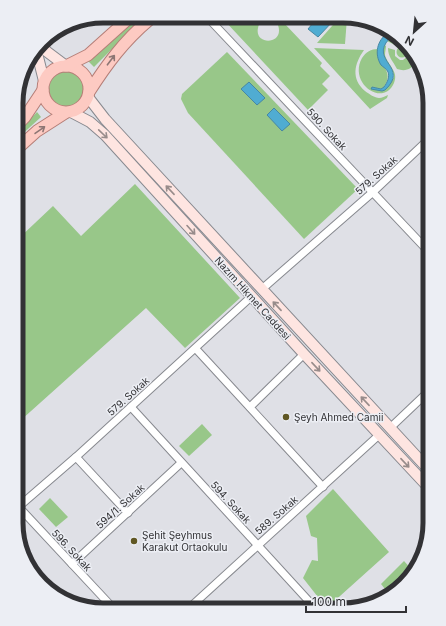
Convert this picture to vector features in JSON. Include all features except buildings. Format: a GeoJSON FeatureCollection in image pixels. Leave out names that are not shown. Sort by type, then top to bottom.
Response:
{"type":"FeatureCollection","features":[{"type":"Feature","properties":{"kind":"main road"},"geometry":{"type":"LineString","coordinates":[[23,119],[53,70],[66,66],[88,55],[124,23]]}},
{"type":"Feature","properties":{"kind":"main road"},"geometry":{"type":"LineString","coordinates":[[23,144],[37,131],[68,112],[80,108],[106,66],[121,46],[146,23]]}},
{"type":"Feature","properties":{"kind":"main road"},"geometry":{"type":"LineString","coordinates":[[44,48],[66,66],[75,68],[84,74],[89,83],[89,95]]}},
{"type":"Feature","properties":{"kind":"main road"},"geometry":{"type":"LineString","coordinates":[[38,57],[44,99],[57,111],[68,112]]}},
{"type":"Feature","properties":{"kind":"main road","name":"Nazım Hikmet Caddesi"},"geometry":{"type":"LineString","coordinates":[[89,95],[105,120],[423,463]]}},
{"type":"Feature","properties":{"kind":"main road","name":"Nazım Hikmet Caddesi"},"geometry":{"type":"LineString","coordinates":[[68,112],[90,122],[105,135],[423,482]]}},
{"type":"Feature","properties":{"kind":"street","name":"590. Sokak"},"geometry":{"type":"LineString","coordinates":[[213,23],[423,246]]}},
{"type":"Feature","properties":{"kind":"street","name":"579. Sokak"},"geometry":{"type":"LineString","coordinates":[[262,289],[373,192],[423,145]]}},
{"type":"Feature","properties":{"kind":"street","name":"579. Sokak"},"geometry":{"type":"LineString","coordinates":[[23,502],[76,457],[196,349],[252,296]]}},
{"type":"Feature","properties":{"kind":"street"},"geometry":{"type":"LineString","coordinates":[[196,349],[323,487]]}},
{"type":"Feature","properties":{"kind":"street"},"geometry":{"type":"LineString","coordinates":[[250,407],[304,354]]}},
{"type":"Feature","properties":{"kind":"street"},"geometry":{"type":"LineString","coordinates":[[390,428],[423,397]]}},
{"type":"Feature","properties":{"kind":"street","name":"594. Sokak"},"geometry":{"type":"LineString","coordinates":[[131,407],[311,603]]}},
{"type":"Feature","properties":{"kind":"street","name":"589. Sokak"},"geometry":{"type":"LineString","coordinates":[[195,603],[379,435]]}},
{"type":"Feature","properties":{"kind":"street"},"geometry":{"type":"LineString","coordinates":[[76,457],[128,513]]}},
{"type":"Feature","properties":{"kind":"street","name":"594/1. Sokak"},"geometry":{"type":"LineString","coordinates":[[72,564],[181,463]]}},
{"type":"Feature","properties":{"kind":"street","name":"596. Sokak"},"geometry":{"type":"LineString","coordinates":[[23,513],[108,603]]}},
{"type":"Feature","properties":{"kind":"green space"},"geometry":{"type":"Polygon","coordinates":[[[130,23],[138,23],[94,67],[88,61],[130,23]]]}},
{"type":"Feature","properties":{"kind":"green space"},"geometry":{"type":"Polygon","coordinates":[[[227,23],[260,23],[258,28],[258,34],[260,38],[269,41],[277,36],[279,32],[278,25],[284,23],[322,63],[320,66],[330,76],[322,84],[328,90],[308,110],[227,23]]]}},
{"type":"Feature","properties":{"kind":"green space"},"geometry":{"type":"Polygon","coordinates":[[[335,23],[347,23],[345,44],[317,43],[335,23]]]}},
{"type":"Feature","properties":{"kind":"green space"},"geometry":{"type":"Polygon","coordinates":[[[392,40],[394,41],[394,44],[387,41],[392,40]]]}},
{"type":"Feature","properties":{"kind":"green space"},"geometry":{"type":"Polygon","coordinates":[[[384,45],[386,46],[386,59],[394,72],[395,79],[389,90],[382,93],[375,93],[363,83],[360,76],[359,67],[365,54],[371,50],[378,49],[380,59],[388,77],[384,87],[381,89],[372,87],[382,91],[394,77],[391,68],[385,59],[383,51],[384,45]]]}},
{"type":"Feature","properties":{"kind":"green space"},"geometry":{"type":"Polygon","coordinates":[[[314,48],[364,50],[356,66],[356,76],[358,82],[365,91],[372,96],[379,98],[388,95],[387,98],[370,109],[314,48]]]}},
{"type":"Feature","properties":{"kind":"green space"},"geometry":{"type":"Polygon","coordinates":[[[388,48],[394,50],[395,56],[400,60],[403,60],[408,56],[413,65],[408,69],[397,69],[390,56],[388,48]]]}},
{"type":"Feature","properties":{"kind":"green space"},"geometry":{"type":"Polygon","coordinates":[[[227,52],[358,189],[304,239],[188,113],[181,99],[182,94],[227,52]]]}},
{"type":"Feature","properties":{"kind":"green space"},"geometry":{"type":"Polygon","coordinates":[[[397,52],[405,52],[407,55],[404,57],[400,57],[397,52]]]}},
{"type":"Feature","properties":{"kind":"green space"},"geometry":{"type":"Polygon","coordinates":[[[71,71],[80,76],[84,82],[84,96],[80,102],[71,107],[63,107],[54,102],[50,96],[49,85],[54,76],[60,72],[71,71]]]}},
{"type":"Feature","properties":{"kind":"green space"},"geometry":{"type":"Polygon","coordinates":[[[37,112],[41,117],[23,134],[23,127],[37,112]]]}},
{"type":"Feature","properties":{"kind":"green space"},"geometry":{"type":"Polygon","coordinates":[[[135,184],[240,298],[185,348],[146,308],[23,418],[23,234],[53,206],[81,236],[135,184]]]}},
{"type":"Feature","properties":{"kind":"green space"},"geometry":{"type":"Polygon","coordinates":[[[202,424],[212,435],[189,456],[179,446],[202,424]]]}},
{"type":"Feature","properties":{"kind":"green space"},"geometry":{"type":"Polygon","coordinates":[[[333,489],[389,552],[332,603],[323,603],[303,578],[312,560],[318,561],[317,538],[311,536],[306,516],[333,489]]]}},
{"type":"Feature","properties":{"kind":"green space"},"geometry":{"type":"Polygon","coordinates":[[[50,498],[68,517],[56,527],[39,509],[50,498]]]}},
{"type":"Feature","properties":{"kind":"green space"},"geometry":{"type":"Polygon","coordinates":[[[404,561],[410,567],[396,583],[387,590],[381,584],[404,561]]]}},
{"type":"Feature","properties":{"kind":"water"},"geometry":{"type":"Polygon","coordinates":[[[313,23],[331,23],[318,37],[308,29],[313,23]]]}},
{"type":"Feature","properties":{"kind":"water"},"geometry":{"type":"Polygon","coordinates":[[[385,35],[391,39],[389,39],[384,47],[383,53],[393,75],[392,82],[385,90],[382,91],[371,89],[372,87],[381,89],[384,87],[389,76],[386,69],[379,61],[377,52],[381,39],[385,35]]]}},
{"type":"Feature","properties":{"kind":"water"},"geometry":{"type":"Polygon","coordinates":[[[249,82],[265,98],[257,105],[241,89],[249,82]]]}},
{"type":"Feature","properties":{"kind":"water"},"geometry":{"type":"Polygon","coordinates":[[[274,108],[290,124],[282,131],[267,115],[274,108]]]}},
{"type":"Feature","properties":{"kind":"place","name":"Şeyh Ahmed Camii"},"geometry":{"type":"Point","coordinates":[286,417]}},
{"type":"Feature","properties":{"kind":"place","name":"Şehit Şeyhmus Karakut Ortaokulu"},"geometry":{"type":"Point","coordinates":[134,541]}}]}
